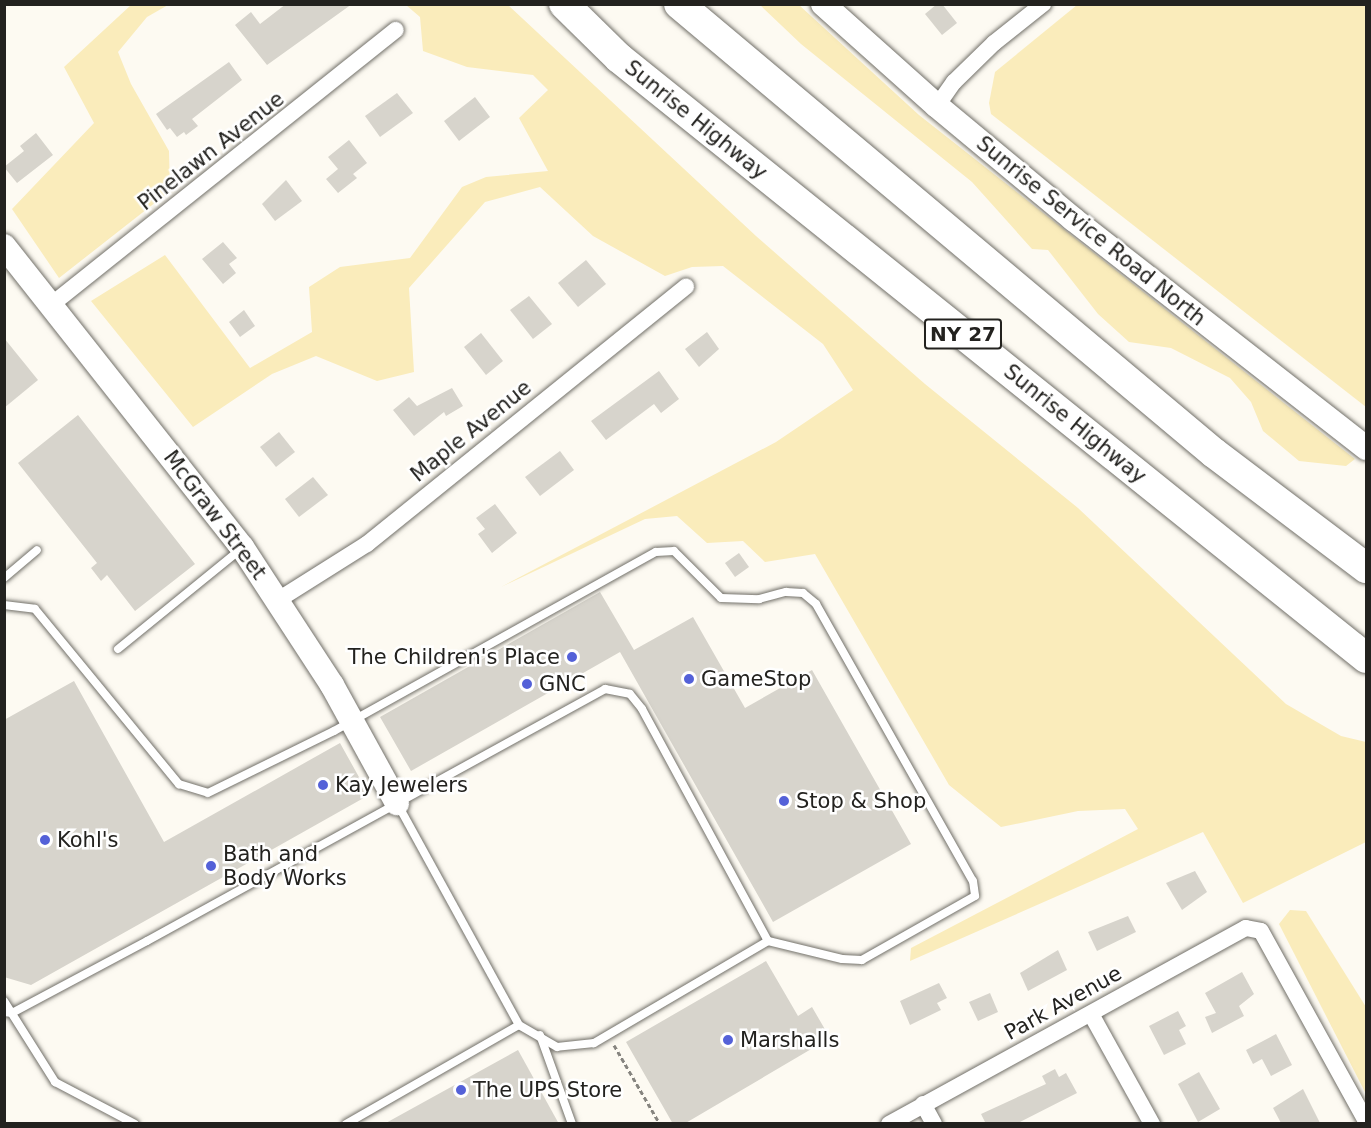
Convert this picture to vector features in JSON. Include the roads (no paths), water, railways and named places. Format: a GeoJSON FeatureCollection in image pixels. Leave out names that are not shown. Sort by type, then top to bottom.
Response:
{"type":"FeatureCollection","features":[{"type":"Feature","properties":{"kind":"highway","name":"Sunrise Highway"},"geometry":{"type":"LineString","coordinates":[[564,4],[619,58],[1366,658]]}},
{"type":"Feature","properties":{"kind":"highway","name":"NY 27"},"geometry":{"type":"LineString","coordinates":[[679,4],[1214,453],[1366,568]]}},
{"type":"Feature","properties":{"kind":"street","name":"Sunrise Service Road North"},"geometry":{"type":"LineString","coordinates":[[823,4],[937,106],[1366,448]]}},
{"type":"Feature","properties":{"kind":"street"},"geometry":{"type":"LineString","coordinates":[[937,106],[954,82],[994,43],[1043,4]]}},
{"type":"Feature","properties":{"kind":"street","name":"Pinelawn Avenue"},"geometry":{"type":"LineString","coordinates":[[51,305],[396,30]]}},
{"type":"Feature","properties":{"kind":"street","name":"McGraw Street"},"geometry":{"type":"LineString","coordinates":[[4,246],[242,548],[278,600],[352,720],[397,803]]}},
{"type":"Feature","properties":{"kind":"street","name":"Maple Avenue"},"geometry":{"type":"LineString","coordinates":[[278,600],[367,544],[686,287]]}},
{"type":"Feature","properties":{"kind":"street","name":"Park Avenue"},"geometry":{"type":"LineString","coordinates":[[889,1124],[1246,928],[1261,931],[1366,1121]]}},
{"type":"Feature","properties":{"kind":"street"},"geometry":{"type":"LineString","coordinates":[[1091,1014],[1152,1124]]}},
{"type":"Feature","properties":{"kind":"street"},"geometry":{"type":"LineString","coordinates":[[923,1104],[934,1124]]}},
{"type":"Feature","properties":{"kind":"lane"},"geometry":{"type":"LineString","coordinates":[[118,649],[242,548]]}},
{"type":"Feature","properties":{"kind":"lane"},"geometry":{"type":"LineString","coordinates":[[4,578],[37,550]]}},
{"type":"Feature","properties":{"kind":"lane"},"geometry":{"type":"LineString","coordinates":[[4,604],[35,609],[179,784],[208,794],[352,720],[656,552],[674,551],[721,598],[736,600],[786,592],[803,593],[816,604],[973,881],[975,896],[862,960],[842,959],[768,941],[594,1043],[557,1047],[540,1035],[519,1025],[397,803]]}},
{"type":"Feature","properties":{"kind":"lane"},"geometry":{"type":"LineString","coordinates":[[8,1013],[397,803],[598,691],[622,690],[642,709],[768,941]]}},
{"type":"Feature","properties":{"kind":"lane"},"geometry":{"type":"LineString","coordinates":[[4,1001],[8,1013],[55,1082],[135,1124]]}},
{"type":"Feature","properties":{"kind":"lane"},"geometry":{"type":"LineString","coordinates":[[346,1124],[362,1119],[519,1025]]}},
{"type":"Feature","properties":{"kind":"lane"},"geometry":{"type":"LineString","coordinates":[[540,1035],[572,1124]]}},
{"type":"Feature","properties":{"kind":"place","name":"The Children's Place"},"geometry":{"type":"Point","coordinates":[572,657]}},
{"type":"Feature","properties":{"kind":"place","name":"GameStop"},"geometry":{"type":"Point","coordinates":[689,679]}},
{"type":"Feature","properties":{"kind":"place","name":"GNC"},"geometry":{"type":"Point","coordinates":[527,684]}},
{"type":"Feature","properties":{"kind":"place","name":"Kay Jewelers"},"geometry":{"type":"Point","coordinates":[323,785]}},
{"type":"Feature","properties":{"kind":"place","name":"Stop & Shop"},"geometry":{"type":"Point","coordinates":[784,801]}},
{"type":"Feature","properties":{"kind":"place","name":"Kohl's"},"geometry":{"type":"Point","coordinates":[45,840]}},
{"type":"Feature","properties":{"kind":"place","name":"Bath and Body Works"},"geometry":{"type":"Point","coordinates":[211,866]}},
{"type":"Feature","properties":{"kind":"place","name":"Marshalls"},"geometry":{"type":"Point","coordinates":[728,1040]}},
{"type":"Feature","properties":{"kind":"place","name":"The UPS Store"},"geometry":{"type":"Point","coordinates":[461,1090]}}]}
